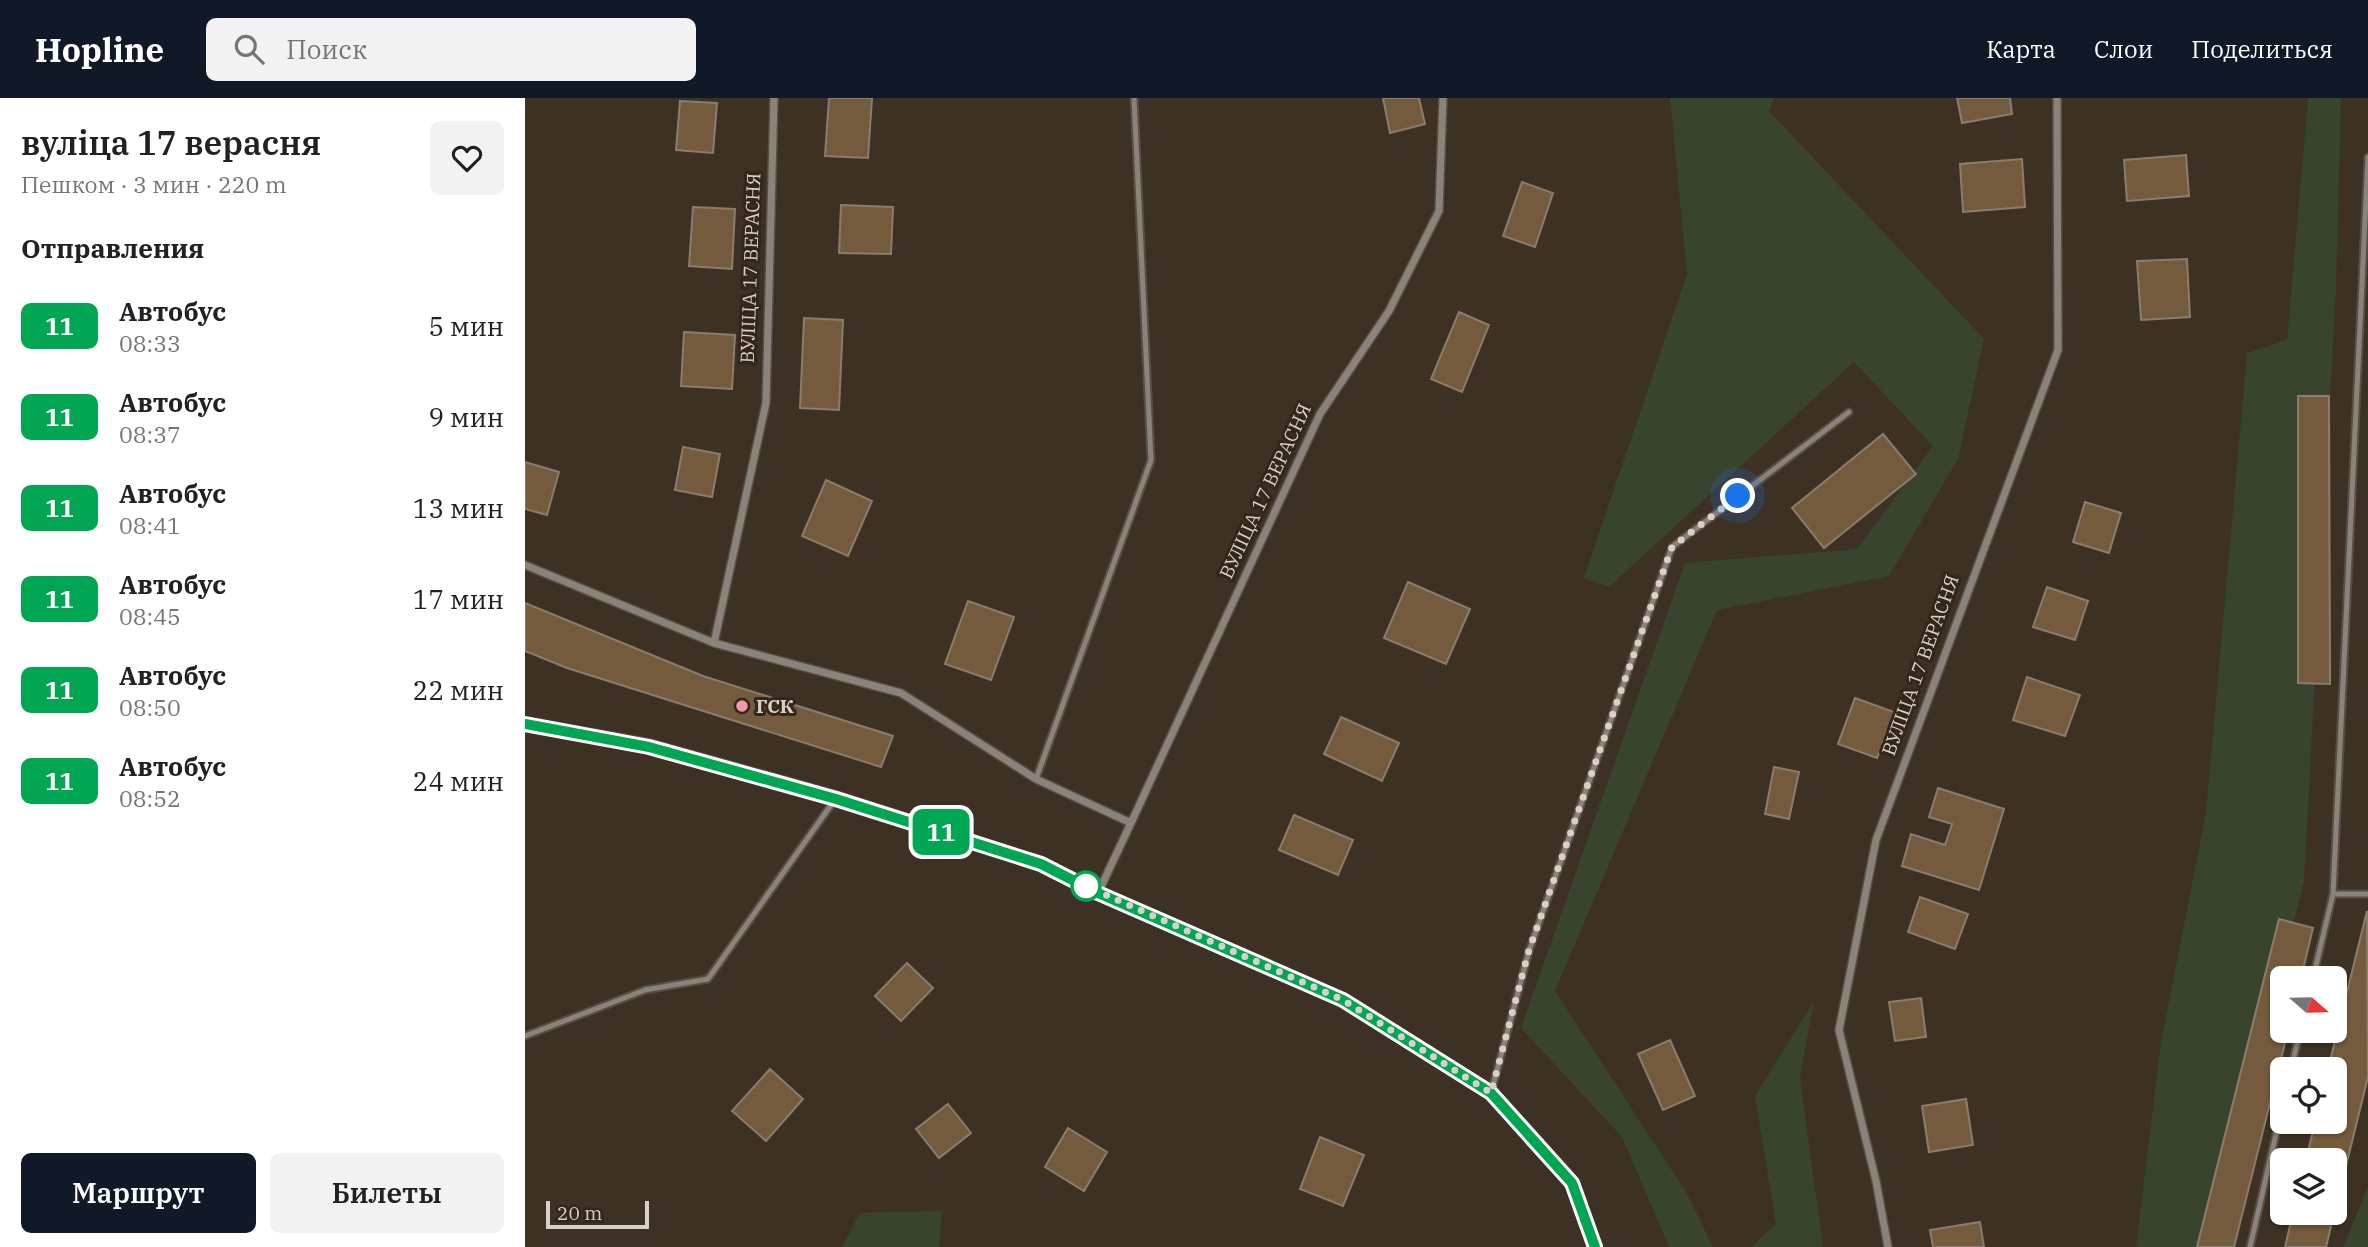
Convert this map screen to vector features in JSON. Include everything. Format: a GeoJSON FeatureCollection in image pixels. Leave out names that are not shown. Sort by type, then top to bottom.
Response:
{"type":"FeatureCollection","features":[{"type":"Feature","properties":{"kind":"street","name":"ВУЛІЦА 17 ВЕРАСНЯ"},"geometry":{"type":"LineString","coordinates":[[714,643],[766,402],[774,98]]}},
{"type":"Feature","properties":{"kind":"street","name":"ВУЛІЦА 17 ВЕРАСНЯ"},"geometry":{"type":"LineString","coordinates":[[1098,893],[1320,414],[1389,311],[1439,211],[1443,98]]}},
{"type":"Feature","properties":{"kind":"street","name":"ВУЛІЦА 17 ВЕРАСНЯ"},"geometry":{"type":"LineString","coordinates":[[1888,1247],[1876,1181],[1839,1030],[1876,840],[2058,350],[2057,98]]}},
{"type":"Feature","properties":{"kind":"street"},"geometry":{"type":"LineString","coordinates":[[525,565],[714,643],[901,693],[1036,779],[1131,823]]}},
{"type":"Feature","properties":{"kind":"street"},"geometry":{"type":"LineString","coordinates":[[525,724],[649,747],[836,799],[1041,864],[1098,893],[1343,1000],[1491,1093],[1572,1183],[1595,1247]]}},
{"type":"Feature","properties":{"kind":"lane"},"geometry":{"type":"LineString","coordinates":[[1036,779],[1151,460],[1134,98]]}},
{"type":"Feature","properties":{"kind":"lane"},"geometry":{"type":"LineString","coordinates":[[2316,966],[2333,894],[2368,157]]}},
{"type":"Feature","properties":{"kind":"lane"},"geometry":{"type":"LineString","coordinates":[[1491,1093],[1529,950],[1672,547],[1849,412]]}},
{"type":"Feature","properties":{"kind":"lane"},"geometry":{"type":"LineString","coordinates":[[525,1036],[645,990],[708,979],[836,799]]}},
{"type":"Feature","properties":{"kind":"lane"},"geometry":{"type":"LineString","coordinates":[[2333,894],[2368,894]]}},
{"type":"Feature","properties":{"kind":"lane"},"geometry":{"type":"LineString","coordinates":[[2250,1247],[2276,1134]]}},
{"type":"Feature","properties":{"kind":"green space"},"geometry":{"type":"Polygon","coordinates":[[[1670,98],[1774,98],[1769,111],[1984,339],[1958,459],[1889,576],[1717,610],[1555,991],[1686,1192],[1713,1247],[1669,1247],[1622,1137],[1521,1028],[1685,563],[1857,549],[1933,446],[1854,362],[1609,587],[1584,578],[1687,274],[1670,98]]]}},
{"type":"Feature","properties":{"kind":"green space"},"geometry":{"type":"Polygon","coordinates":[[[2308,98],[2341,98],[2336,289],[2304,881],[2283,966],[2270,966],[2270,1018],[2213,1247],[2136,1247],[2161,1042],[2206,813],[2247,353],[2287,340],[2308,98]]]}},
{"type":"Feature","properties":{"kind":"green space"},"geometry":{"type":"Polygon","coordinates":[[[1814,1001],[1800,1078],[1823,1247],[1751,1247],[1776,1224],[1755,1096],[1814,1001]]]}},
{"type":"Feature","properties":{"kind":"green space"},"geometry":{"type":"Polygon","coordinates":[[[2368,1187],[2368,1247],[2343,1247],[2368,1187]]]}},
{"type":"Feature","properties":{"kind":"green space"},"geometry":{"type":"Polygon","coordinates":[[[942,1211],[939,1247],[842,1247],[860,1213],[942,1211]]]}},
{"type":"Feature","properties":{"kind":"building"},"geometry":{"type":"Polygon","coordinates":[[[829,98],[872,98],[868,158],[825,156],[829,98]]]}},
{"type":"Feature","properties":{"kind":"building"},"geometry":{"type":"Polygon","coordinates":[[[1383,98],[1419,98],[1425,124],[1390,133],[1383,98]]]}},
{"type":"Feature","properties":{"kind":"building"},"geometry":{"type":"Polygon","coordinates":[[[1957,98],[2010,98],[2012,114],[1962,123],[1957,98]]]}},
{"type":"Feature","properties":{"kind":"building"},"geometry":{"type":"Polygon","coordinates":[[[680,101],[717,103],[713,153],[676,150],[680,101]]]}},
{"type":"Feature","properties":{"kind":"building"},"geometry":{"type":"Polygon","coordinates":[[[2186,155],[2189,196],[2127,201],[2124,160],[2186,155]]]}},
{"type":"Feature","properties":{"kind":"building"},"geometry":{"type":"Polygon","coordinates":[[[2022,159],[2025,207],[1963,212],[1960,164],[2022,159]]]}},
{"type":"Feature","properties":{"kind":"building"},"geometry":{"type":"Polygon","coordinates":[[[1522,182],[1553,193],[1535,247],[1503,236],[1522,182]]]}},
{"type":"Feature","properties":{"kind":"building"},"geometry":{"type":"Polygon","coordinates":[[[841,205],[893,207],[891,254],[839,253],[841,205]]]}},
{"type":"Feature","properties":{"kind":"building"},"geometry":{"type":"Polygon","coordinates":[[[693,207],[735,209],[732,269],[689,266],[693,207]]]}},
{"type":"Feature","properties":{"kind":"building"},"geometry":{"type":"Polygon","coordinates":[[[2187,259],[2190,317],[2141,320],[2137,261],[2187,259]]]}},
{"type":"Feature","properties":{"kind":"building"},"geometry":{"type":"Polygon","coordinates":[[[1459,312],[1489,325],[1462,392],[1431,379],[1459,312]]]}},
{"type":"Feature","properties":{"kind":"building"},"geometry":{"type":"Polygon","coordinates":[[[804,318],[843,320],[839,410],[800,408],[804,318]]]}},
{"type":"Feature","properties":{"kind":"building"},"geometry":{"type":"Polygon","coordinates":[[[684,332],[735,335],[732,389],[681,386],[684,332]]]}},
{"type":"Feature","properties":{"kind":"building"},"geometry":{"type":"Polygon","coordinates":[[[2298,396],[2329,396],[2330,684],[2298,683],[2298,396]]]}},
{"type":"Feature","properties":{"kind":"building"},"geometry":{"type":"Polygon","coordinates":[[[1883,434],[1916,474],[1824,548],[1792,508],[1883,434]]]}},
{"type":"Feature","properties":{"kind":"building"},"geometry":{"type":"Polygon","coordinates":[[[683,447],[720,454],[712,497],[675,490],[683,447]]]}},
{"type":"Feature","properties":{"kind":"building"},"geometry":{"type":"Polygon","coordinates":[[[525,462],[559,472],[547,515],[525,509],[525,462]]]}},
{"type":"Feature","properties":{"kind":"building"},"geometry":{"type":"Polygon","coordinates":[[[826,480],[872,501],[848,556],[802,536],[826,480]]]}},
{"type":"Feature","properties":{"kind":"building"},"geometry":{"type":"Polygon","coordinates":[[[2085,502],[2121,513],[2109,553],[2073,542],[2085,502]]]}},
{"type":"Feature","properties":{"kind":"building"},"geometry":{"type":"Polygon","coordinates":[[[1408,582],[1470,609],[1446,664],[1384,638],[1408,582]]]}},
{"type":"Feature","properties":{"kind":"building"},"geometry":{"type":"Polygon","coordinates":[[[2047,587],[2088,601],[2075,640],[2033,627],[2047,587]]]}},
{"type":"Feature","properties":{"kind":"building"},"geometry":{"type":"Polygon","coordinates":[[[968,601],[1014,617],[991,680],[945,664],[968,601]]]}},
{"type":"Feature","properties":{"kind":"building","name":"ГСК"},"geometry":{"type":"Polygon","coordinates":[[[525,603],[703,676],[893,736],[881,767],[567,668],[525,651],[525,603]]]}},
{"type":"Feature","properties":{"kind":"building"},"geometry":{"type":"Polygon","coordinates":[[[2027,677],[2080,695],[2065,736],[2013,720],[2027,677]]]}},
{"type":"Feature","properties":{"kind":"building"},"geometry":{"type":"Polygon","coordinates":[[[1855,698],[1894,712],[1877,758],[1838,744],[1855,698]]]}},
{"type":"Feature","properties":{"kind":"building"},"geometry":{"type":"Polygon","coordinates":[[[1341,717],[1399,743],[1382,781],[1324,754],[1341,717]]]}},
{"type":"Feature","properties":{"kind":"building"},"geometry":{"type":"Polygon","coordinates":[[[1774,767],[1799,772],[1789,819],[1765,814],[1774,767]]]}},
{"type":"Feature","properties":{"kind":"building"},"geometry":{"type":"Polygon","coordinates":[[[1938,788],[2004,809],[1979,890],[1902,866],[1911,834],[1945,845],[1952,824],[1929,817],[1938,788]]]}},
{"type":"Feature","properties":{"kind":"building"},"geometry":{"type":"Polygon","coordinates":[[[1294,815],[1353,840],[1338,875],[1279,850],[1294,815]]]}},
{"type":"Feature","properties":{"kind":"building"},"geometry":{"type":"Polygon","coordinates":[[[1920,897],[1968,914],[1955,949],[1908,932],[1920,897]]]}},
{"type":"Feature","properties":{"kind":"building"},"geometry":{"type":"Polygon","coordinates":[[[2367,911],[2368,1077],[2347,1162],[2347,1148],[2309,1148],[2312,1134],[2347,1134],[2347,1057],[2331,1057],[2334,1043],[2347,1043],[2347,992],[2367,911]]]}},
{"type":"Feature","properties":{"kind":"building"},"geometry":{"type":"Polygon","coordinates":[[[2279,919],[2313,928],[2304,966],[2270,966],[2270,1043],[2285,1043],[2282,1057],[2270,1057],[2270,1103],[2234,1247],[2197,1247],[2279,919]]]}},
{"type":"Feature","properties":{"kind":"building"},"geometry":{"type":"Polygon","coordinates":[[[907,963],[933,988],[901,1021],[875,996],[907,963]]]}},
{"type":"Feature","properties":{"kind":"building"},"geometry":{"type":"Polygon","coordinates":[[[1921,998],[1926,1037],[1895,1041],[1889,1002],[1921,998]]]}},
{"type":"Feature","properties":{"kind":"building"},"geometry":{"type":"Polygon","coordinates":[[[1670,1040],[1695,1096],[1663,1110],[1638,1054],[1670,1040]]]}},
{"type":"Feature","properties":{"kind":"building"},"geometry":{"type":"Polygon","coordinates":[[[770,1069],[803,1099],[766,1141],[732,1111],[770,1069]]]}},
{"type":"Feature","properties":{"kind":"building"},"geometry":{"type":"Polygon","coordinates":[[[1966,1099],[1973,1145],[1929,1152],[1922,1106],[1966,1099]]]}},
{"type":"Feature","properties":{"kind":"building"},"geometry":{"type":"Polygon","coordinates":[[[948,1104],[971,1133],[939,1158],[916,1129],[948,1104]]]}},
{"type":"Feature","properties":{"kind":"building"},"geometry":{"type":"Polygon","coordinates":[[[1068,1128],[1107,1152],[1084,1191],[1045,1167],[1068,1128]]]}},
{"type":"Feature","properties":{"kind":"building"},"geometry":{"type":"Polygon","coordinates":[[[1320,1137],[1364,1155],[1343,1206],[1300,1189],[1320,1137]]]}},
{"type":"Feature","properties":{"kind":"building"},"geometry":{"type":"Polygon","coordinates":[[[1980,1222],[1984,1247],[1933,1247],[1930,1230],[1980,1222]]]}},
{"type":"Feature","properties":{"kind":"building"},"geometry":{"type":"Polygon","coordinates":[[[2290,1225],[2331,1225],[2326,1247],[2285,1247],[2290,1225]]]}},
{"type":"Feature","properties":{"kind":"bus line","name":"11"},"geometry":{"type":"LineString","coordinates":[[525,724],[649,747],[836,799],[1041,864],[1098,893],[1343,1000],[1491,1093],[1572,1183],[1595,1247]]}},
{"type":"Feature","properties":{"kind":"place","name":"ГСК"},"geometry":{"type":"Point","coordinates":[742,706]}},
{"type":"Feature","properties":{"kind":"route"},"geometry":{"type":"LineString","coordinates":[[1086,886],[1079,883],[1343,1000],[1491,1093],[1529,950],[1672,547],[1738,496]]}}]}
